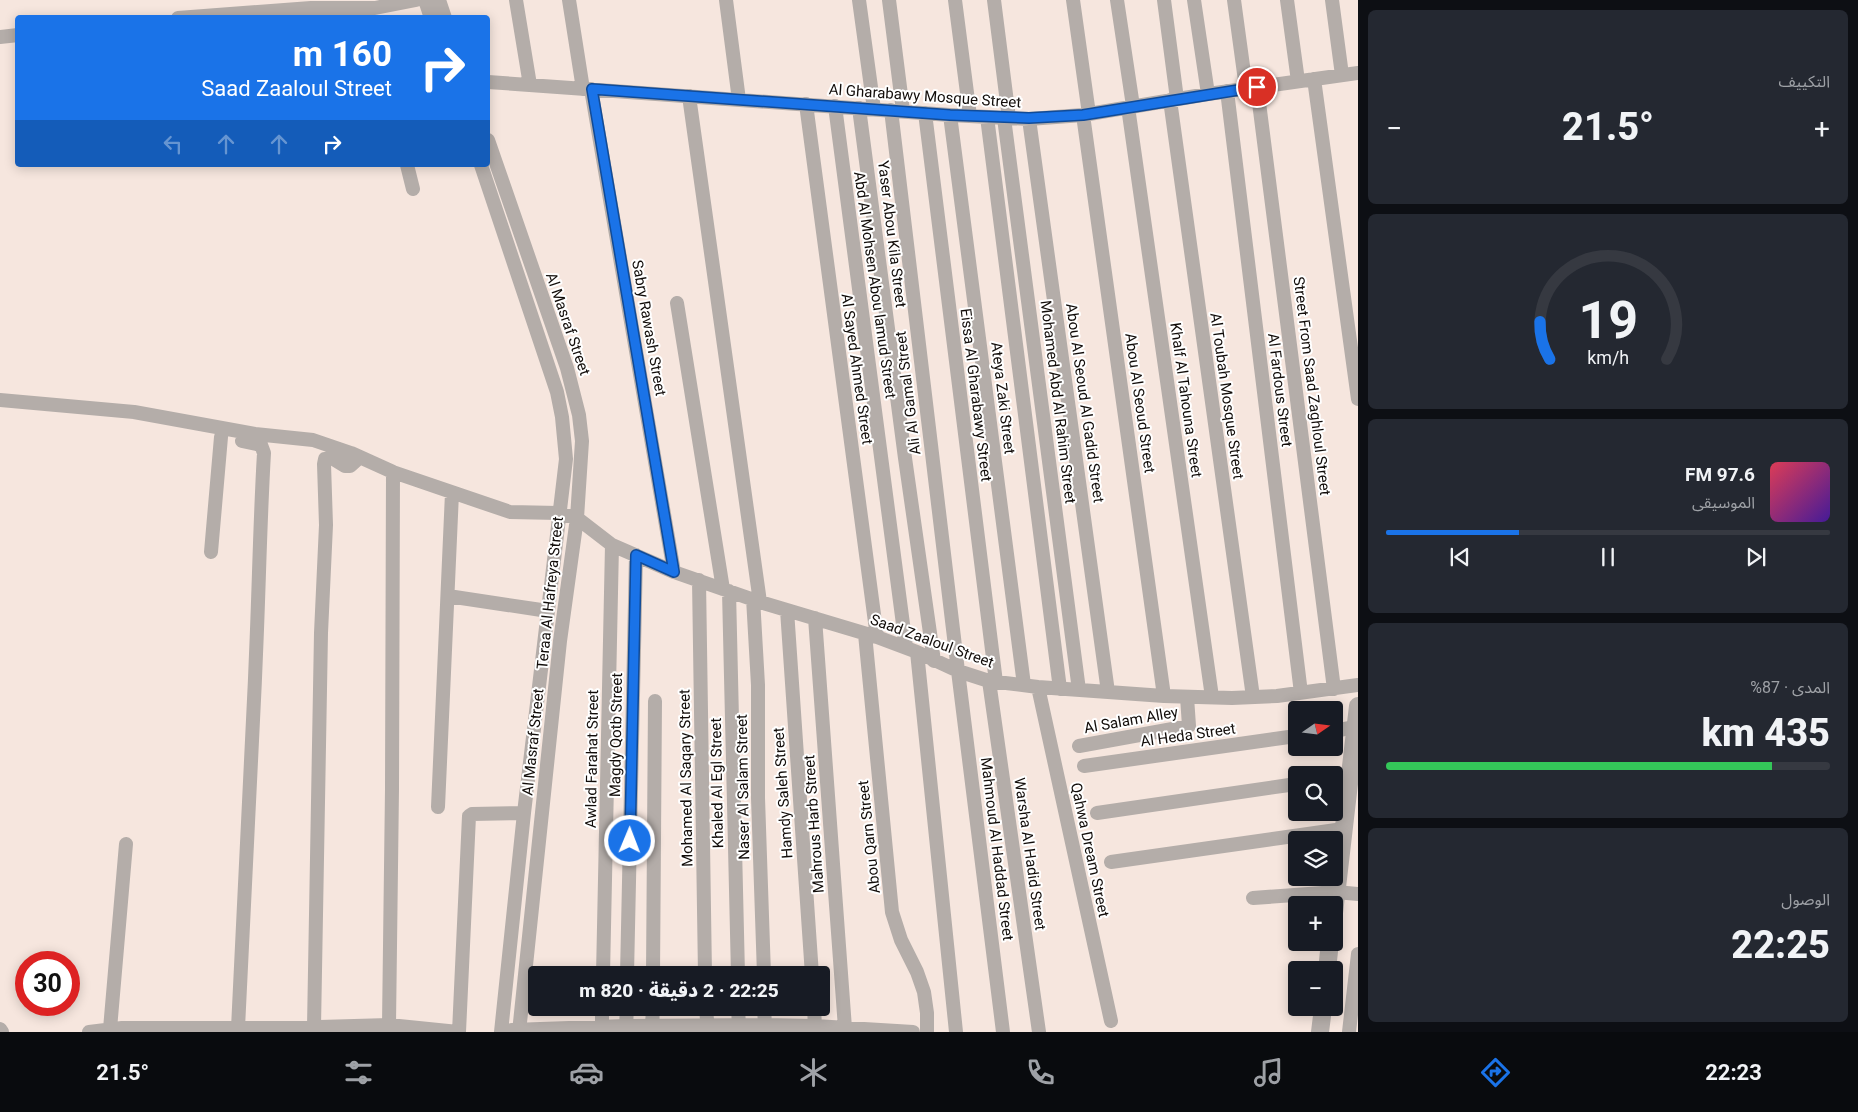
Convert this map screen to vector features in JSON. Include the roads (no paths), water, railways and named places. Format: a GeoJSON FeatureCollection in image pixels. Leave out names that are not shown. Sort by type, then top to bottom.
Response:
{"type":"FeatureCollection","features":[{"type":"Feature","properties":{"kind":"street"},"geometry":{"type":"LineString","coordinates":[[211,15],[330,4],[353,9],[382,8],[416,0]]}},
{"type":"Feature","properties":{"kind":"street"},"geometry":{"type":"LineString","coordinates":[[425,0],[430,15]]}},
{"type":"Feature","properties":{"kind":"street"},"geometry":{"type":"LineString","coordinates":[[439,0],[444,15]]}},
{"type":"Feature","properties":{"kind":"street"},"geometry":{"type":"LineString","coordinates":[[516,0],[530,85]]}},
{"type":"Feature","properties":{"kind":"street","name":"Sabry Rawash Street"},"geometry":{"type":"LineString","coordinates":[[569,0],[587,89],[674,572]]}},
{"type":"Feature","properties":{"kind":"street"},"geometry":{"type":"LineString","coordinates":[[726,0],[739,100]]}},
{"type":"Feature","properties":{"kind":"street"},"geometry":{"type":"LineString","coordinates":[[860,0],[874,109]]}},
{"type":"Feature","properties":{"kind":"street","name":"Ali Al Gamal Street"},"geometry":{"type":"LineString","coordinates":[[889,0],[897,111],[958,671]]}},
{"type":"Feature","properties":{"kind":"street"},"geometry":{"type":"LineString","coordinates":[[955,0],[970,116]]}},
{"type":"Feature","properties":{"kind":"street","name":"Mohamed Abd Al Rahim Street"},"geometry":{"type":"LineString","coordinates":[[994,0],[1006,118],[1078,690]]}},
{"type":"Feature","properties":{"kind":"street","name":"Abou Al Seoud Street"},"geometry":{"type":"LineString","coordinates":[[1073,0],[1086,114],[1164,696]]}},
{"type":"Feature","properties":{"kind":"street","name":"Khalf Al Tahouna Street"},"geometry":{"type":"LineString","coordinates":[[1117,0],[1212,697]]}},
{"type":"Feature","properties":{"kind":"street","name":"Al Toubah Mosque Street"},"geometry":{"type":"LineString","coordinates":[[1164,0],[1174,100],[1253,697]]}},
{"type":"Feature","properties":{"kind":"street"},"geometry":{"type":"LineString","coordinates":[[1194,0],[1208,94]]}},
{"type":"Feature","properties":{"kind":"street","name":"Street From Saad Zaghloul Street"},"geometry":{"type":"LineString","coordinates":[[1234,0],[1251,88],[1334,689]]}},
{"type":"Feature","properties":{"kind":"street"},"geometry":{"type":"LineString","coordinates":[[1286,0],[1298,81]]}},
{"type":"Feature","properties":{"kind":"street"},"geometry":{"type":"LineString","coordinates":[[1332,0],[1342,75]]}},
{"type":"Feature","properties":{"kind":"street"},"geometry":{"type":"LineString","coordinates":[[0,37],[15,35]]}},
{"type":"Feature","properties":{"kind":"street","name":"Al Gharabawy Mosque Street"},"geometry":{"type":"LineString","coordinates":[[490,82],[950,115],[1029,118],[1086,114],[1227,91],[1358,73]]}},
{"type":"Feature","properties":{"kind":"street"},"geometry":{"type":"LineString","coordinates":[[1314,79],[1358,399]]}},
{"type":"Feature","properties":{"kind":"street","name":"Al Fardous Street"},"geometry":{"type":"LineString","coordinates":[[1227,91],[1301,693]]}},
{"type":"Feature","properties":{"kind":"street","name":"Naser Al Salam Street"},"geometry":{"type":"LineString","coordinates":[[688,96],[756,600],[758,798],[764,966]]}},
{"type":"Feature","properties":{"kind":"street","name":"Al Sayed Ahmed Street"},"geometry":{"type":"LineString","coordinates":[[806,104],[871,635]]}},
{"type":"Feature","properties":{"kind":"street","name":"Abd Al Mohsen Abou lamud Street"},"geometry":{"type":"LineString","coordinates":[[835,106],[912,650],[956,1032]]}},
{"type":"Feature","properties":{"kind":"street","name":"Yaser Abou Kila Street"},"geometry":{"type":"LineString","coordinates":[[859,108],[902,438],[934,661]]}},
{"type":"Feature","properties":{"kind":"street","name":"Eissa Al Gharabawy Street"},"geometry":{"type":"LineString","coordinates":[[925,113],[992,681]]}},
{"type":"Feature","properties":{"kind":"street","name":"Ateya Zaki Street"},"geometry":{"type":"LineString","coordinates":[[950,115],[1031,686]]}},
{"type":"Feature","properties":{"kind":"street"},"geometry":{"type":"LineString","coordinates":[[987,117],[1060,689]]}},
{"type":"Feature","properties":{"kind":"street","name":"Abou Al Seoud Al Gadid Street"},"geometry":{"type":"LineString","coordinates":[[1029,118],[1108,692]]}},
{"type":"Feature","properties":{"kind":"street","name":"Al Masraf Street"},"geometry":{"type":"LineString","coordinates":[[490,146],[575,394],[580,415],[582,442],[577,518],[560,641],[520,1031]]}},
{"type":"Feature","properties":{"kind":"street"},"geometry":{"type":"LineString","coordinates":[[408,167],[412,190]]}},
{"type":"Feature","properties":{"kind":"street","name":"Teraa Al Hafreya Street"},"geometry":{"type":"LineString","coordinates":[[482,167],[557,392],[562,417],[566,459],[558,513],[501,1031]]}},
{"type":"Feature","properties":{"kind":"street","name":"Khaled Al Egl Street"},"geometry":{"type":"LineString","coordinates":[[677,303],[726,590],[738,966]]}},
{"type":"Feature","properties":{"kind":"street"},"geometry":{"type":"LineString","coordinates":[[0,400],[134,412],[221,432],[258,443],[263,448],[249,813],[238,1028]]}},
{"type":"Feature","properties":{"kind":"street"},"geometry":{"type":"LineString","coordinates":[[221,432],[313,440],[360,457],[393,472],[510,512],[558,513],[577,518]]}},
{"type":"Feature","properties":{"kind":"street"},"geometry":{"type":"LineString","coordinates":[[210,552],[221,432]]}},
{"type":"Feature","properties":{"kind":"street"},"geometry":{"type":"LineString","coordinates":[[314,1027],[320,643],[326,525],[324,464],[326,459],[332,458],[346,466],[350,466],[360,457]]}},
{"type":"Feature","properties":{"kind":"street"},"geometry":{"type":"LineString","coordinates":[[389,1025],[393,472]]}},
{"type":"Feature","properties":{"kind":"street"},"geometry":{"type":"LineString","coordinates":[[438,807],[452,493]]}},
{"type":"Feature","properties":{"kind":"street","name":"Saad Zaaloul Street"},"geometry":{"type":"LineString","coordinates":[[577,518],[612,545],[674,572],[787,610],[871,635],[912,650],[958,671],[992,681],[1060,689],[1164,696],[1212,697],[1253,697],[1358,686]]}},
{"type":"Feature","properties":{"kind":"street","name":"Awlad Farahat Street"},"geometry":{"type":"LineString","coordinates":[[603,966],[612,545]]}},
{"type":"Feature","properties":{"kind":"street","name":"Magdy Qotb Street"},"geometry":{"type":"LineString","coordinates":[[627,966],[636,555]]}},
{"type":"Feature","properties":{"kind":"street","name":"Mohamed Al Saqary Street"},"geometry":{"type":"LineString","coordinates":[[699,580],[706,966]]}},
{"type":"Feature","properties":{"kind":"street"},"geometry":{"type":"LineString","coordinates":[[448,596],[548,611]]}},
{"type":"Feature","properties":{"kind":"street","name":"Hamdy Saleh Street"},"geometry":{"type":"LineString","coordinates":[[787,610],[811,966]]}},
{"type":"Feature","properties":{"kind":"street","name":"Mahrous Harb Street"},"geometry":{"type":"LineString","coordinates":[[815,618],[845,1028]]}},
{"type":"Feature","properties":{"kind":"street","name":"Abou Qarn Street"},"geometry":{"type":"LineString","coordinates":[[871,635],[892,912],[901,940],[917,972],[924,992],[928,1032]]}},
{"type":"Feature","properties":{"kind":"street","name":"Mahmoud Al Haddad Street"},"geometry":{"type":"LineString","coordinates":[[958,671],[1003,1032]]}},
{"type":"Feature","properties":{"kind":"street","name":"Warsha Al Hadid Street"},"geometry":{"type":"LineString","coordinates":[[992,681],[1039,1032]]}},
{"type":"Feature","properties":{"kind":"street","name":"Qahwa Dream Street"},"geometry":{"type":"LineString","coordinates":[[1031,686],[1111,1021]]}},
{"type":"Feature","properties":{"kind":"street","name":"Al Salam Alley"},"geometry":{"type":"LineString","coordinates":[[1079,746],[1189,726],[1187,696]]}},
{"type":"Feature","properties":{"kind":"street"},"geometry":{"type":"LineString","coordinates":[[653,966],[655,701]]}},
{"type":"Feature","properties":{"kind":"street"},"geometry":{"type":"LineString","coordinates":[[1343,773],[1356,727],[1358,706]]}},
{"type":"Feature","properties":{"kind":"street"},"geometry":{"type":"LineString","coordinates":[[1343,729],[1356,727]]}},
{"type":"Feature","properties":{"kind":"street","name":"Al Heda Street"},"geometry":{"type":"LineString","coordinates":[[1084,766],[1288,737]]}},
{"type":"Feature","properties":{"kind":"street"},"geometry":{"type":"LineString","coordinates":[[1097,813],[1288,785]]}},
{"type":"Feature","properties":{"kind":"street"},"geometry":{"type":"LineString","coordinates":[[89,1032],[158,1027],[238,1028],[389,1025],[459,1032],[469,816],[472,814],[524,813]]}},
{"type":"Feature","properties":{"kind":"street"},"geometry":{"type":"LineString","coordinates":[[1336,896],[1342,821]]}},
{"type":"Feature","properties":{"kind":"street"},"geometry":{"type":"LineString","coordinates":[[1112,862],[1342,830]]}},
{"type":"Feature","properties":{"kind":"street"},"geometry":{"type":"LineString","coordinates":[[110,1029],[126,844]]}},
{"type":"Feature","properties":{"kind":"street"},"geometry":{"type":"LineString","coordinates":[[1253,898],[1336,892],[1358,894]]}},
{"type":"Feature","properties":{"kind":"street"},"geometry":{"type":"LineString","coordinates":[[1349,1032],[1355,1000],[1358,954]]}},
{"type":"Feature","properties":{"kind":"street"},"geometry":{"type":"LineString","coordinates":[[606,1028],[619,1016]]}},
{"type":"Feature","properties":{"kind":"street"},"geometry":{"type":"LineString","coordinates":[[706,1016],[707,1029]]}},
{"type":"Feature","properties":{"kind":"street"},"geometry":{"type":"LineString","coordinates":[[738,1016],[739,1026]]}},
{"type":"Feature","properties":{"kind":"street"},"geometry":{"type":"LineString","coordinates":[[764,1016],[765,1025]]}},
{"type":"Feature","properties":{"kind":"street"},"geometry":{"type":"LineString","coordinates":[[814,1016],[815,1026]]}},
{"type":"Feature","properties":{"kind":"street"},"geometry":{"type":"LineString","coordinates":[[1320,1032],[1322,1016]]}},
{"type":"Feature","properties":{"kind":"street"},"geometry":{"type":"LineString","coordinates":[[501,1031],[606,1028],[707,1029],[765,1025],[781,1029],[815,1026],[831,1029],[845,1028],[913,1032]]}}]}
